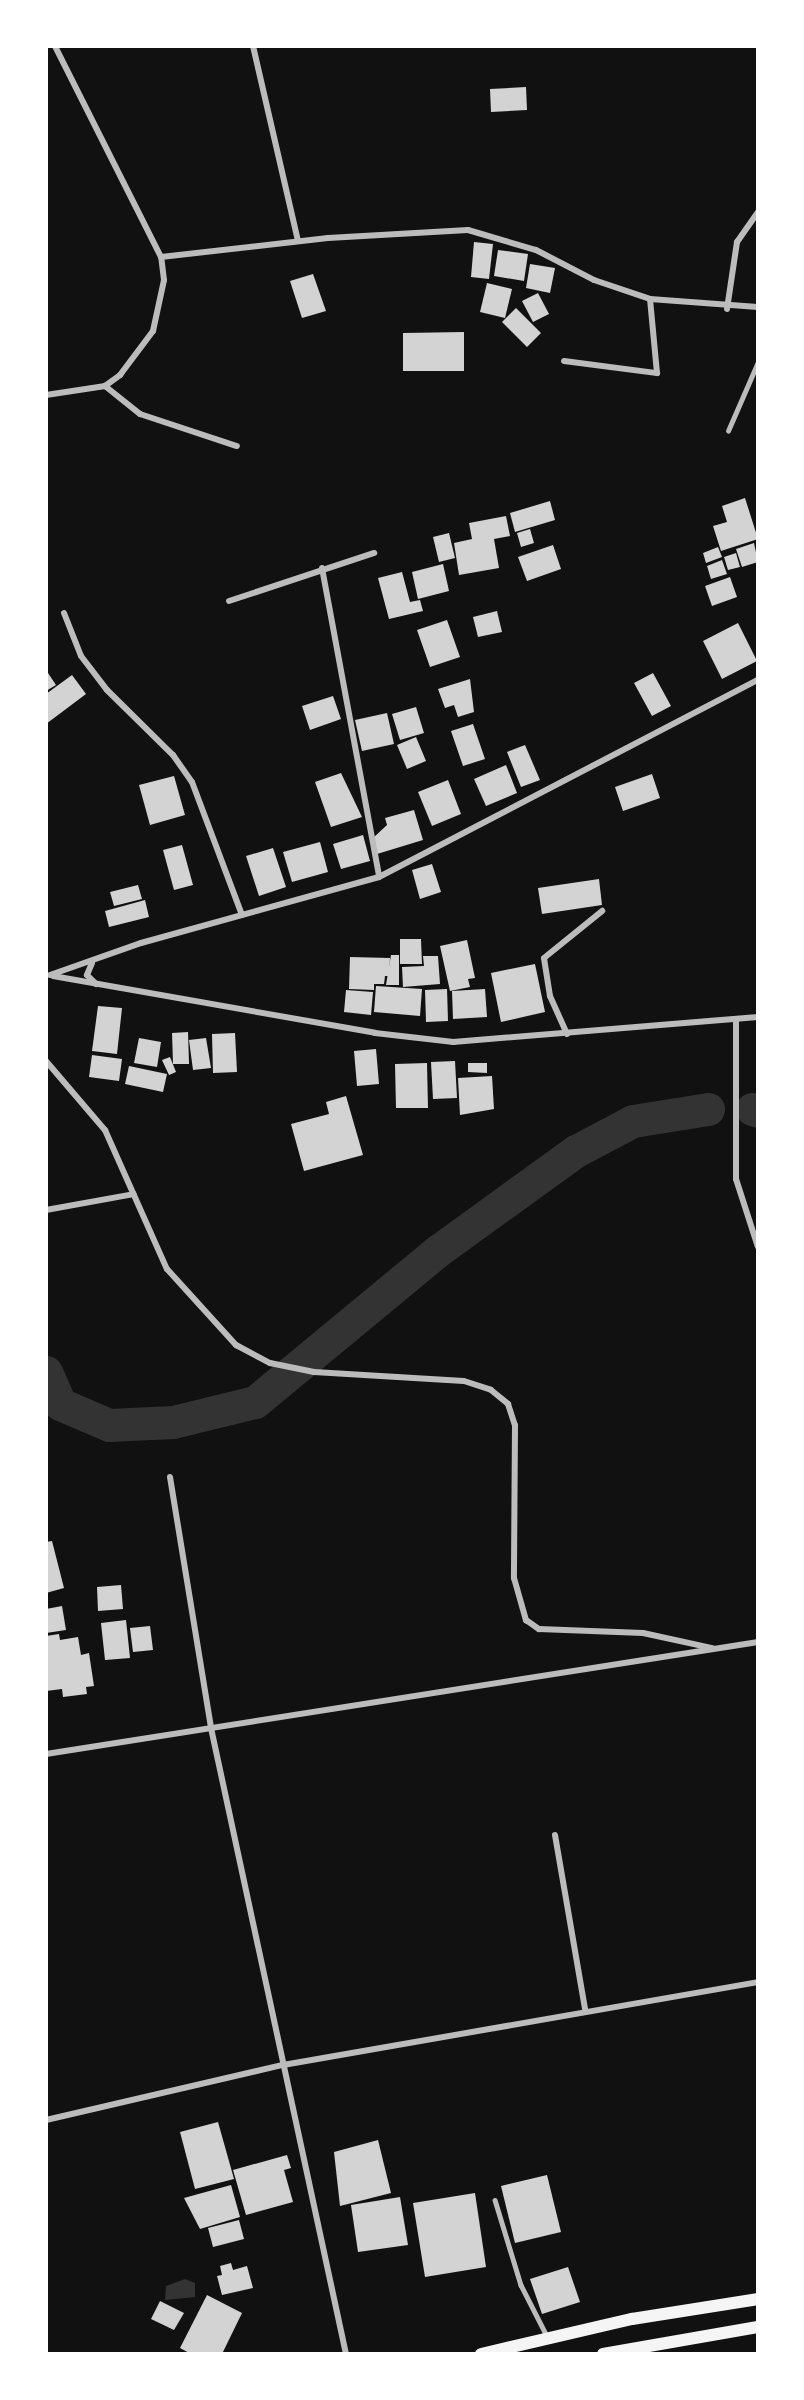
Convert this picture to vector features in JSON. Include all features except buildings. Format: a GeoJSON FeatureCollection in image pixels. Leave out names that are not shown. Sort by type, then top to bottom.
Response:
{"type":"FeatureCollection","features":[{"type":"Feature","properties":{"kind":"main road"},"geometry":{"type":"LineString","coordinates":[[481,2354],[548,2338],[758,2299]]}},
{"type":"Feature","properties":{"kind":"main road"},"geometry":{"type":"LineString","coordinates":[[603,2354],[657,2342],[758,2327]]}},
{"type":"Feature","properties":{"kind":"street"},"geometry":{"type":"LineString","coordinates":[[46,395],[105,386],[137,357],[153,332],[162,305],[161,257],[55,46]]}},
{"type":"Feature","properties":{"kind":"street"},"geometry":{"type":"LineString","coordinates":[[253,46],[298,241]]}},
{"type":"Feature","properties":{"kind":"street"},"geometry":{"type":"LineString","coordinates":[[727,309],[737,242],[758,212]]}},
{"type":"Feature","properties":{"kind":"street"},"geometry":{"type":"LineString","coordinates":[[161,257],[298,241],[468,230],[527,247],[594,280],[650,299],[727,309],[758,307]]}},
{"type":"Feature","properties":{"kind":"street"},"geometry":{"type":"LineString","coordinates":[[564,361],[657,373],[650,299]]}},
{"type":"Feature","properties":{"kind":"street"},"geometry":{"type":"LineString","coordinates":[[105,386],[140,414],[237,446]]}},
{"type":"Feature","properties":{"kind":"street"},"geometry":{"type":"LineString","coordinates":[[229,601],[322,568],[374,554]]}},
{"type":"Feature","properties":{"kind":"street"},"geometry":{"type":"LineString","coordinates":[[322,568],[379,877]]}},
{"type":"Feature","properties":{"kind":"street"},"geometry":{"type":"LineString","coordinates":[[64,613],[76,647],[107,690],[173,755],[192,782],[242,915]]}},
{"type":"Feature","properties":{"kind":"street"},"geometry":{"type":"LineString","coordinates":[[48,975],[242,915],[379,877],[758,680]]}},
{"type":"Feature","properties":{"kind":"street"},"geometry":{"type":"LineString","coordinates":[[567,1034],[550,996],[544,958],[602,911]]}},
{"type":"Feature","properties":{"kind":"street"},"geometry":{"type":"LineString","coordinates":[[92,963],[87,975],[99,987]]}},
{"type":"Feature","properties":{"kind":"street"},"geometry":{"type":"LineString","coordinates":[[48,975],[99,987],[453,1042],[758,1017]]}},
{"type":"Feature","properties":{"kind":"street"},"geometry":{"type":"LineString","coordinates":[[736,1019],[736,1179],[758,1246]]}},
{"type":"Feature","properties":{"kind":"street"},"geometry":{"type":"LineString","coordinates":[[46,1061],[105,1130],[167,1269],[236,1344],[270,1363],[314,1372],[435,1378],[491,1390],[508,1404],[515,1425],[514,1578],[526,1620],[539,1629],[643,1633],[712,1648]]}},
{"type":"Feature","properties":{"kind":"street"},"geometry":{"type":"LineString","coordinates":[[46,1210],[134,1194]]}},
{"type":"Feature","properties":{"kind":"street"},"geometry":{"type":"LineString","coordinates":[[170,1477],[211,1728],[346,2354]]}},
{"type":"Feature","properties":{"kind":"street"},"geometry":{"type":"LineString","coordinates":[[46,1754],[758,1642]]}},
{"type":"Feature","properties":{"kind":"street"},"geometry":{"type":"LineString","coordinates":[[555,1835],[585,2009]]}},
{"type":"Feature","properties":{"kind":"street"},"geometry":{"type":"LineString","coordinates":[[46,2120],[283,2065],[585,2009],[758,1982]]}},
{"type":"Feature","properties":{"kind":"street"},"geometry":{"type":"LineString","coordinates":[[657,2342],[668,2354]]}},
{"type":"Feature","properties":{"kind":"lane"},"geometry":{"type":"LineString","coordinates":[[728,431],[758,362]]}},
{"type":"Feature","properties":{"kind":"lane"},"geometry":{"type":"LineString","coordinates":[[495,2200],[521,2285],[548,2338]]}},
{"type":"Feature","properties":{"kind":"shaded area"},"geometry":{"type":"Polygon","coordinates":[[[185,2279],[195,2283],[195,2297],[165,2300],[166,2286],[185,2279]]]}},
{"type":"Feature","properties":{"kind":"waterway"},"geometry":{"type":"LineString","coordinates":[[46,1372],[60,1404],[109,1425],[173,1422],[255,1402],[439,1250],[576,1151],[633,1121],[708,1109]]}},
{"type":"Feature","properties":{"kind":"waterway"},"geometry":{"type":"LineString","coordinates":[[752,1109],[758,1111]]}}]}
